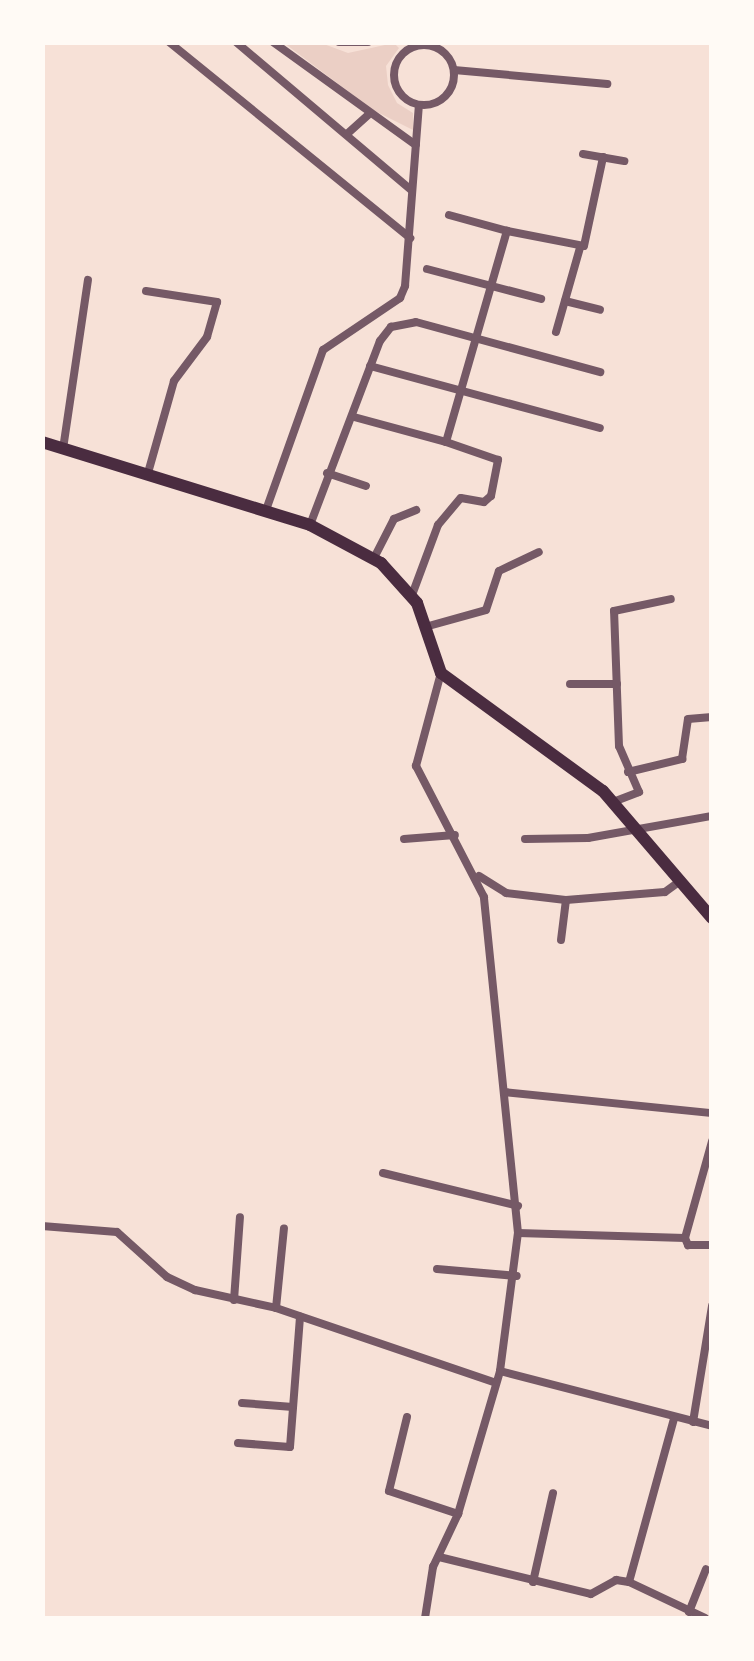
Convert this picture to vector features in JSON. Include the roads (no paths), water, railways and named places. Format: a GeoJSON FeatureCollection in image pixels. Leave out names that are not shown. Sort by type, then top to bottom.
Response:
{"type":"FeatureCollection","features":[{"type":"Feature","properties":{"kind":"main road"},"geometry":{"type":"LineString","coordinates":[[42,442],[266,510],[310,526],[374,558],[412,595],[441,674],[613,802],[710,913]]}},
{"type":"Feature","properties":{"kind":"street"},"geometry":{"type":"LineString","coordinates":[[169,42],[410,238]]}},
{"type":"Feature","properties":{"kind":"street"},"geometry":{"type":"LineString","coordinates":[[236,42],[411,190]]}},
{"type":"Feature","properties":{"kind":"street"},"geometry":{"type":"LineString","coordinates":[[273,42],[368,115],[416,145]]}},
{"type":"Feature","properties":{"kind":"street"},"geometry":{"type":"LineString","coordinates":[[339,42],[368,42]]}},
{"type":"Feature","properties":{"kind":"street"},"geometry":{"type":"LineString","coordinates":[[405,46],[442,47],[454,70],[450,92],[419,106],[404,98],[394,82],[396,64],[405,46]]}},
{"type":"Feature","properties":{"kind":"street"},"geometry":{"type":"LineString","coordinates":[[454,70],[607,84]]}},
{"type":"Feature","properties":{"kind":"street"},"geometry":{"type":"LineString","coordinates":[[266,510],[319,358],[400,298],[411,264],[411,190],[419,106]]}},
{"type":"Feature","properties":{"kind":"street"},"geometry":{"type":"LineString","coordinates":[[347,134],[368,115]]}},
{"type":"Feature","properties":{"kind":"street"},"geometry":{"type":"LineString","coordinates":[[583,154],[624,161]]}},
{"type":"Feature","properties":{"kind":"street"},"geometry":{"type":"LineString","coordinates":[[556,332],[580,248],[589,236],[602,157]]}},
{"type":"Feature","properties":{"kind":"street"},"geometry":{"type":"LineString","coordinates":[[450,214],[580,248]]}},
{"type":"Feature","properties":{"kind":"street"},"geometry":{"type":"LineString","coordinates":[[446,442],[507,231]]}},
{"type":"Feature","properties":{"kind":"street"},"geometry":{"type":"LineString","coordinates":[[427,269],[542,299]]}},
{"type":"Feature","properties":{"kind":"street"},"geometry":{"type":"LineString","coordinates":[[63,449],[88,280]]}},
{"type":"Feature","properties":{"kind":"street"},"geometry":{"type":"LineString","coordinates":[[146,291],[217,302],[207,336],[174,381],[148,474]]}},
{"type":"Feature","properties":{"kind":"street"},"geometry":{"type":"LineString","coordinates":[[565,301],[600,310]]}},
{"type":"Feature","properties":{"kind":"street"},"geometry":{"type":"LineString","coordinates":[[310,526],[384,335],[403,322],[600,372]]}},
{"type":"Feature","properties":{"kind":"street"},"geometry":{"type":"LineString","coordinates":[[370,366],[600,428]]}},
{"type":"Feature","properties":{"kind":"street"},"geometry":{"type":"LineString","coordinates":[[354,417],[498,460],[491,496],[484,502],[461,498],[438,525],[412,595]]}},
{"type":"Feature","properties":{"kind":"street"},"geometry":{"type":"LineString","coordinates":[[327,474],[366,486]]}},
{"type":"Feature","properties":{"kind":"street"},"geometry":{"type":"LineString","coordinates":[[374,558],[394,520],[416,510]]}},
{"type":"Feature","properties":{"kind":"street"},"geometry":{"type":"LineString","coordinates":[[424,627],[486,610],[499,571],[539,552]]}},
{"type":"Feature","properties":{"kind":"street"},"geometry":{"type":"LineString","coordinates":[[613,802],[638,794],[619,746],[614,611],[672,599]]}},
{"type":"Feature","properties":{"kind":"street"},"geometry":{"type":"LineString","coordinates":[[425,1618],[439,1557],[458,1514],[500,1372],[517,1276],[518,1233],[478,875],[416,766],[441,674]]}},
{"type":"Feature","properties":{"kind":"street"},"geometry":{"type":"LineString","coordinates":[[570,684],[617,684]]}},
{"type":"Feature","properties":{"kind":"street"},"geometry":{"type":"LineString","coordinates":[[628,772],[682,759],[688,719],[712,718]]}},
{"type":"Feature","properties":{"kind":"street"},"geometry":{"type":"LineString","coordinates":[[525,839],[639,829],[712,816]]}},
{"type":"Feature","properties":{"kind":"street"},"geometry":{"type":"LineString","coordinates":[[404,839],[456,835]]}},
{"type":"Feature","properties":{"kind":"street"},"geometry":{"type":"LineString","coordinates":[[478,875],[506,893],[566,900],[665,892],[680,882]]}},
{"type":"Feature","properties":{"kind":"street"},"geometry":{"type":"LineString","coordinates":[[560,940],[566,900]]}},
{"type":"Feature","properties":{"kind":"street"},"geometry":{"type":"LineString","coordinates":[[504,1092],[712,1113]]}},
{"type":"Feature","properties":{"kind":"street"},"geometry":{"type":"LineString","coordinates":[[712,1141],[685,1238],[688,1245],[712,1245]]}},
{"type":"Feature","properties":{"kind":"street"},"geometry":{"type":"LineString","coordinates":[[383,1174],[518,1206]]}},
{"type":"Feature","properties":{"kind":"street"},"geometry":{"type":"LineString","coordinates":[[234,1300],[240,1217]]}},
{"type":"Feature","properties":{"kind":"street"},"geometry":{"type":"LineString","coordinates":[[42,1226],[117,1232],[167,1276],[234,1300],[276,1308],[496,1383]]}},
{"type":"Feature","properties":{"kind":"street"},"geometry":{"type":"LineString","coordinates":[[276,1308],[284,1228]]}},
{"type":"Feature","properties":{"kind":"street"},"geometry":{"type":"LineString","coordinates":[[518,1233],[685,1238]]}},
{"type":"Feature","properties":{"kind":"street"},"geometry":{"type":"LineString","coordinates":[[437,1269],[517,1276]]}},
{"type":"Feature","properties":{"kind":"street"},"geometry":{"type":"LineString","coordinates":[[692,1422],[712,1306]]}},
{"type":"Feature","properties":{"kind":"street"},"geometry":{"type":"LineString","coordinates":[[238,1443],[290,1447],[300,1316]]}},
{"type":"Feature","properties":{"kind":"street"},"geometry":{"type":"LineString","coordinates":[[500,1372],[712,1426]]}},
{"type":"Feature","properties":{"kind":"street"},"geometry":{"type":"LineString","coordinates":[[242,1403],[293,1407]]}},
{"type":"Feature","properties":{"kind":"street"},"geometry":{"type":"LineString","coordinates":[[406,1416],[389,1491],[458,1514]]}},
{"type":"Feature","properties":{"kind":"street"},"geometry":{"type":"LineString","coordinates":[[629,1582],[646,1538],[674,1419]]}},
{"type":"Feature","properties":{"kind":"street"},"geometry":{"type":"LineString","coordinates":[[533,1582],[554,1493]]}},
{"type":"Feature","properties":{"kind":"street"},"geometry":{"type":"LineString","coordinates":[[439,1557],[591,1594],[616,1580],[629,1582],[704,1618]]}},
{"type":"Feature","properties":{"kind":"street"},"geometry":{"type":"LineString","coordinates":[[688,1612],[706,1569]]}}]}
